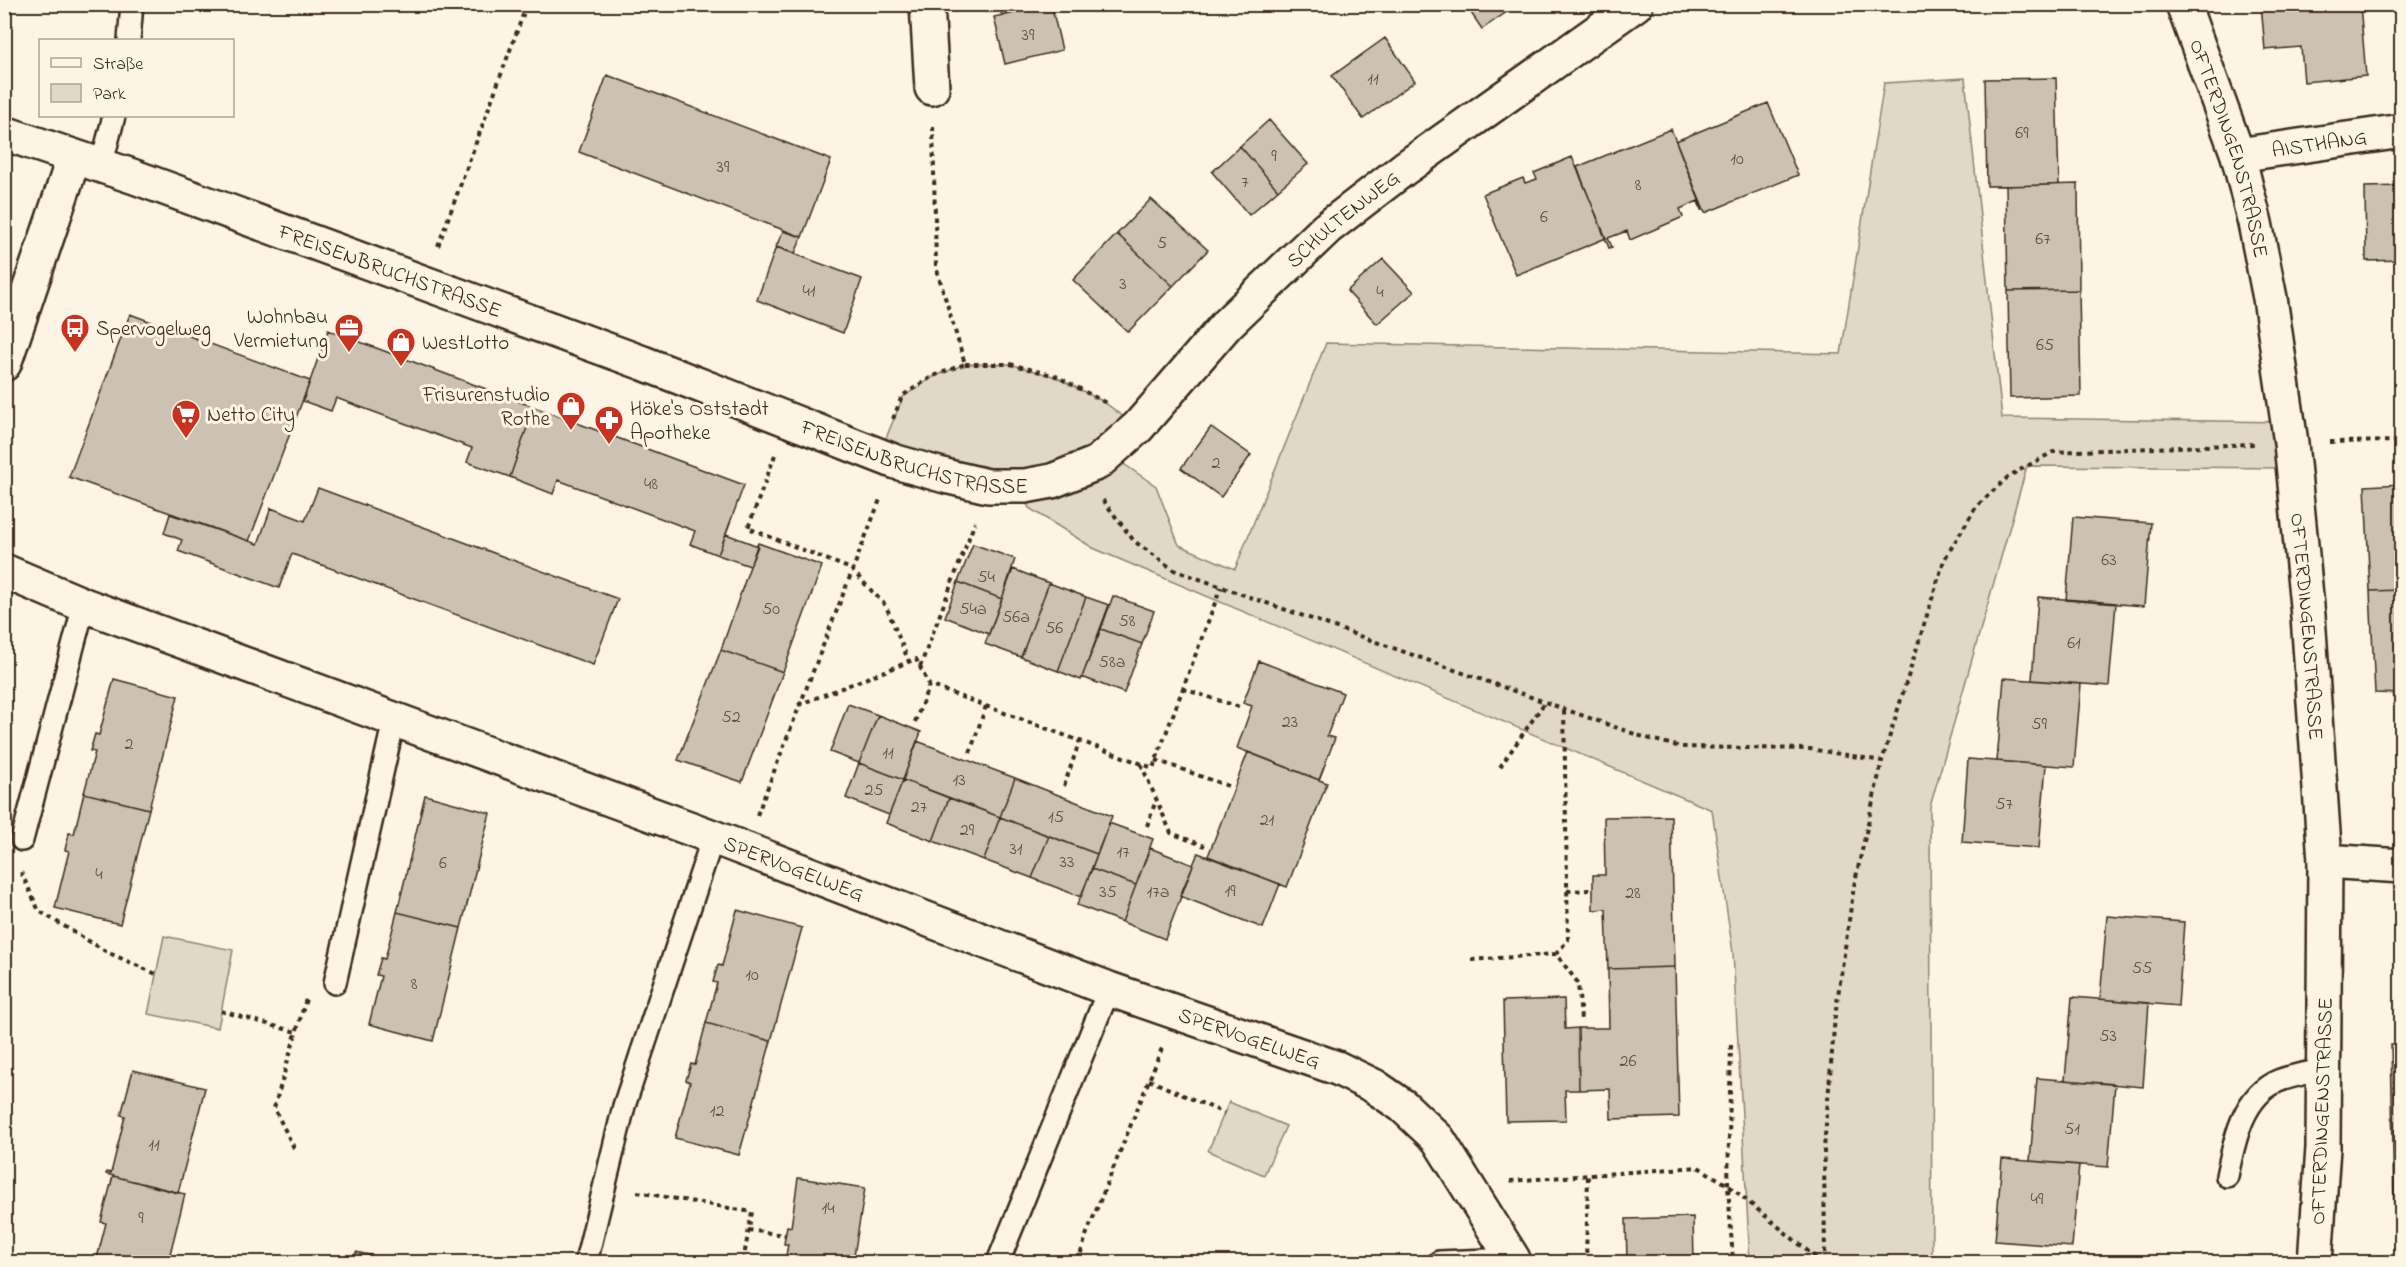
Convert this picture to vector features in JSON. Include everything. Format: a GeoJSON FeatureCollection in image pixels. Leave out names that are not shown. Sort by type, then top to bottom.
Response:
{"type":"FeatureCollection","features":[{"type":"Feature","properties":{"kind":"street"},"geometry":{"type":"LineString","coordinates":[[927,4],[932,88]]}},
{"type":"Feature","properties":{"kind":"street","name":"SCHULTENWEG"},"geometry":{"type":"LineString","coordinates":[[1082,470],[1097,463],[1138,427],[1227,324],[1327,228],[1405,168],[1636,4]]}},
{"type":"Feature","properties":{"kind":"street","name":"OFTERDINGENSTRASSE"},"geometry":{"type":"LineString","coordinates":[[2183,4],[2238,155],[2256,223],[2270,298],[2291,443],[2308,616],[2325,861],[2323,1148],[2315,1263]]}},
{"type":"Feature","properties":{"kind":"street","name":"AISTHANG"},"geometry":{"type":"LineString","coordinates":[[2238,155],[2402,131]]}},
{"type":"Feature","properties":{"kind":"street","name":"FREISENBRUCHSTRASSE"},"geometry":{"type":"LineString","coordinates":[[4,134],[88,162],[643,363],[887,459],[988,486],[1024,486],[1043,483],[1082,470]]}},
{"type":"Feature","properties":{"kind":"street"},"geometry":{"type":"LineString","coordinates":[[4,364],[88,162]]}},
{"type":"Feature","properties":{"kind":"street","name":"SPERVOGELWEG"},"geometry":{"type":"LineString","coordinates":[[4,571],[84,605],[713,837],[1109,989],[1337,1068],[1374,1086],[1403,1106],[1438,1140],[1468,1184],[1513,1259]]}},
{"type":"Feature","properties":{"kind":"street"},"geometry":{"type":"LineString","coordinates":[[2325,861],[2402,866]]}},
{"type":"Feature","properties":{"kind":"lane"},"geometry":{"type":"LineString","coordinates":[[129,39],[132,4]]}},
{"type":"Feature","properties":{"kind":"lane"},"geometry":{"type":"LineString","coordinates":[[88,162],[113,117]]}},
{"type":"Feature","properties":{"kind":"lane"},"geometry":{"type":"LineString","coordinates":[[22,840],[84,605]]}},
{"type":"Feature","properties":{"kind":"lane"},"geometry":{"type":"LineString","coordinates":[[335,983],[393,720]]}},
{"type":"Feature","properties":{"kind":"lane"},"geometry":{"type":"LineString","coordinates":[[586,1263],[624,1106],[713,837]]}},
{"type":"Feature","properties":{"kind":"lane"},"geometry":{"type":"LineString","coordinates":[[999,1263],[1109,989]]}},
{"type":"Feature","properties":{"kind":"lane"},"geometry":{"type":"LineString","coordinates":[[2227,1176],[2236,1132],[2253,1100],[2277,1082],[2324,1069]]}},
{"type":"Feature","properties":{"kind":"lane"},"geometry":{"type":"LineString","coordinates":[[1439,1263],[1513,1259]]}},
{"type":"Feature","properties":{"kind":"path"},"geometry":{"type":"LineString","coordinates":[[424,284],[527,4]]}},
{"type":"Feature","properties":{"kind":"path"},"geometry":{"type":"LineString","coordinates":[[932,88],[936,267],[965,364]]}},
{"type":"Feature","properties":{"kind":"path"},"geometry":{"type":"LineString","coordinates":[[744,849],[851,569],[887,459],[902,396],[933,376],[965,364],[1010,363],[1056,376],[1104,402],[1138,427]]}},
{"type":"Feature","properties":{"kind":"path"},"geometry":{"type":"LineString","coordinates":[[787,420],[748,528],[851,569],[886,606],[909,662]]}},
{"type":"Feature","properties":{"kind":"path"},"geometry":{"type":"LineString","coordinates":[[1823,1263],[1824,1148],[1835,1016],[1854,886],[1882,761],[1944,560],[1976,507],[2009,476],[2053,452],[2402,441]]}},
{"type":"Feature","properties":{"kind":"path"},"geometry":{"type":"LineString","coordinates":[[1082,470],[1134,541],[1174,570],[1643,737],[1681,747],[1810,749],[1882,761]]}},
{"type":"Feature","properties":{"kind":"path"},"geometry":{"type":"LineString","coordinates":[[920,667],[988,486]]}},
{"type":"Feature","properties":{"kind":"path"},"geometry":{"type":"LineString","coordinates":[[798,705],[916,659],[929,685],[1153,768],[1221,587]]}},
{"type":"Feature","properties":{"kind":"path"},"geometry":{"type":"LineString","coordinates":[[915,722],[929,685]]}},
{"type":"Feature","properties":{"kind":"path"},"geometry":{"type":"LineString","coordinates":[[1183,688],[1243,708]]}},
{"type":"Feature","properties":{"kind":"path"},"geometry":{"type":"LineString","coordinates":[[1500,767],[1545,702]]}},
{"type":"Feature","properties":{"kind":"path"},"geometry":{"type":"LineString","coordinates":[[970,753],[986,706]]}},
{"type":"Feature","properties":{"kind":"path"},"geometry":{"type":"LineString","coordinates":[[1471,960],[1556,954],[1568,940],[1564,708]]}},
{"type":"Feature","properties":{"kind":"path"},"geometry":{"type":"LineString","coordinates":[[1064,786],[1080,741]]}},
{"type":"Feature","properties":{"kind":"path"},"geometry":{"type":"LineString","coordinates":[[1156,760],[1228,786]]}},
{"type":"Feature","properties":{"kind":"path"},"geometry":{"type":"LineString","coordinates":[[1141,763],[1171,833],[1205,846]]}},
{"type":"Feature","properties":{"kind":"path"},"geometry":{"type":"LineString","coordinates":[[1147,826],[1156,799]]}},
{"type":"Feature","properties":{"kind":"path"},"geometry":{"type":"LineString","coordinates":[[22,840],[18,866],[39,911],[107,952],[156,974]]}},
{"type":"Feature","properties":{"kind":"path"},"geometry":{"type":"LineString","coordinates":[[1567,891],[1591,890]]}},
{"type":"Feature","properties":{"kind":"path"},"geometry":{"type":"LineString","coordinates":[[1556,954],[1578,983],[1581,1020]]}},
{"type":"Feature","properties":{"kind":"path"},"geometry":{"type":"LineString","coordinates":[[294,1149],[274,1108],[313,977],[335,983]]}},
{"type":"Feature","properties":{"kind":"path"},"geometry":{"type":"LineString","coordinates":[[220,1011],[296,1032]]}},
{"type":"Feature","properties":{"kind":"path"},"geometry":{"type":"LineString","coordinates":[[1078,1263],[1087,1233],[1175,1013]]}},
{"type":"Feature","properties":{"kind":"path"},"geometry":{"type":"LineString","coordinates":[[1731,1045],[1728,1185],[1733,1263]]}},
{"type":"Feature","properties":{"kind":"path"},"geometry":{"type":"LineString","coordinates":[[1149,1080],[1224,1113]]}},
{"type":"Feature","properties":{"kind":"path"},"geometry":{"type":"LineString","coordinates":[[1468,1184],[1698,1167],[1728,1185],[1823,1263]]}},
{"type":"Feature","properties":{"kind":"path"},"geometry":{"type":"LineString","coordinates":[[1586,1263],[1588,1175]]}},
{"type":"Feature","properties":{"kind":"path"},"geometry":{"type":"LineString","coordinates":[[605,1186],[752,1212],[743,1263]]}},
{"type":"Feature","properties":{"kind":"path"},"geometry":{"type":"LineString","coordinates":[[748,1230],[785,1235]]}},
{"type":"Feature","properties":{"kind":"green space"},"geometry":{"type":"Polygon","coordinates":[[[1965,78],[2002,418],[2287,422],[2292,468],[2027,466],[1930,807],[1932,1262],[1750,1262],[1733,953],[1712,810],[1093,548],[1029,508],[1018,486],[879,455],[903,397],[933,377],[965,364],[1010,364],[1056,377],[1104,402],[1137,427],[1109,454],[1156,486],[1179,545],[1235,569],[1326,343],[1841,354],[1884,83],[1965,78]]]}},
{"type":"Feature","properties":{"kind":"green space"},"geometry":{"type":"Polygon","coordinates":[[[164,936],[233,950],[218,1028],[148,1014],[164,936]]]}},
{"type":"Feature","properties":{"kind":"green space"},"geometry":{"type":"Polygon","coordinates":[[[1229,1102],[1286,1126],[1264,1175],[1208,1151],[1229,1102]]]}},
{"type":"Feature","properties":{"kind":"building"},"geometry":{"type":"Polygon","coordinates":[[[999,4],[1049,4],[1002,16],[999,4]]]}},
{"type":"Feature","properties":{"kind":"building"},"geometry":{"type":"Polygon","coordinates":[[[1051,4],[1062,50],[1005,64],[994,17],[1051,4]]]}},
{"type":"Feature","properties":{"kind":"building"},"geometry":{"type":"Polygon","coordinates":[[[1465,4],[1512,4],[1514,7],[1482,29],[1465,4]]]}},
{"type":"Feature","properties":{"kind":"building"},"geometry":{"type":"Polygon","coordinates":[[[2261,4],[2360,4],[2366,76],[2304,82],[2301,47],[2265,50],[2261,4]]]}},
{"type":"Feature","properties":{"kind":"building"},"geometry":{"type":"Polygon","coordinates":[[[1385,38],[1415,81],[1363,119],[1332,76],[1385,38]]]}},
{"type":"Feature","properties":{"kind":"building"},"geometry":{"type":"Polygon","coordinates":[[[607,75],[831,160],[802,237],[579,152],[607,75]]]}},
{"type":"Feature","properties":{"kind":"building"},"geometry":{"type":"Polygon","coordinates":[[[2056,78],[2059,185],[1987,186],[1985,79],[2056,78]]]}},
{"type":"Feature","properties":{"kind":"building"},"geometry":{"type":"Polygon","coordinates":[[[1768,103],[1798,175],[1705,213],[1676,141],[1768,103]]]}},
{"type":"Feature","properties":{"kind":"building"},"geometry":{"type":"Polygon","coordinates":[[[1269,120],[1308,164],[1278,190],[1240,146],[1269,120]]]}},
{"type":"Feature","properties":{"kind":"building"},"geometry":{"type":"Polygon","coordinates":[[[1671,129],[1703,210],[1698,201],[1680,209],[1683,217],[1630,240],[1627,231],[1608,238],[1612,247],[1609,248],[1577,167],[1671,129]]]}},
{"type":"Feature","properties":{"kind":"building"},"geometry":{"type":"Polygon","coordinates":[[[1240,146],[1278,190],[1249,215],[1212,172],[1240,146]]]}},
{"type":"Feature","properties":{"kind":"building"},"geometry":{"type":"Polygon","coordinates":[[[1572,157],[1606,238],[1516,275],[1483,194],[1523,178],[1525,183],[1537,179],[1534,173],[1572,157]]]}},
{"type":"Feature","properties":{"kind":"building"},"geometry":{"type":"Polygon","coordinates":[[[2078,184],[2079,290],[2008,291],[2006,186],[2078,184]]]}},
{"type":"Feature","properties":{"kind":"building"},"geometry":{"type":"Polygon","coordinates":[[[2402,186],[2402,260],[2366,261],[2365,187],[2402,186]]]}},
{"type":"Feature","properties":{"kind":"building"},"geometry":{"type":"Polygon","coordinates":[[[1151,199],[1208,250],[1173,286],[1117,234],[1151,199]]]}},
{"type":"Feature","properties":{"kind":"building"},"geometry":{"type":"Polygon","coordinates":[[[783,231],[802,237],[795,253],[776,247],[783,231]]]}},
{"type":"Feature","properties":{"kind":"building"},"geometry":{"type":"Polygon","coordinates":[[[1117,234],[1173,286],[1128,332],[1073,280],[1117,234]]]}},
{"type":"Feature","properties":{"kind":"building"},"geometry":{"type":"Polygon","coordinates":[[[776,247],[862,279],[843,333],[757,300],[776,247]]]}},
{"type":"Feature","properties":{"kind":"building"},"geometry":{"type":"Polygon","coordinates":[[[1383,259],[1414,292],[1377,324],[1347,291],[1383,259]]]}},
{"type":"Feature","properties":{"kind":"building"},"geometry":{"type":"Polygon","coordinates":[[[2079,290],[2081,396],[2010,398],[2008,291],[2079,290]]]}},
{"type":"Feature","properties":{"kind":"building","name":"Netto City"},"geometry":{"type":"Polygon","coordinates":[[[130,314],[310,381],[249,541],[69,477],[130,314]]]}},
{"type":"Feature","properties":{"kind":"building"},"geometry":{"type":"Polygon","coordinates":[[[328,330],[534,407],[510,477],[467,462],[472,448],[336,398],[331,411],[303,401],[328,330]]]}},
{"type":"Feature","properties":{"kind":"building"},"geometry":{"type":"Polygon","coordinates":[[[534,407],[744,485],[718,555],[690,544],[695,531],[558,480],[553,494],[510,477],[534,407]]]}},
{"type":"Feature","properties":{"kind":"building"},"geometry":{"type":"Polygon","coordinates":[[[1211,427],[1251,455],[1221,497],[1181,468],[1211,427]]]}},
{"type":"Feature","properties":{"kind":"building"},"geometry":{"type":"Polygon","coordinates":[[[2402,484],[2402,590],[2370,591],[2365,486],[2402,484]]]}},
{"type":"Feature","properties":{"kind":"building"},"geometry":{"type":"Polygon","coordinates":[[[318,488],[618,599],[593,665],[292,554],[279,588],[178,551],[182,540],[164,533],[170,514],[258,544],[271,508],[305,521],[318,488]]]}},
{"type":"Feature","properties":{"kind":"building"},"geometry":{"type":"Polygon","coordinates":[[[2073,517],[2151,523],[2144,606],[2066,600],[2073,517]]]}},
{"type":"Feature","properties":{"kind":"building"},"geometry":{"type":"Polygon","coordinates":[[[726,534],[758,546],[750,566],[718,555],[726,534]]]}},
{"type":"Feature","properties":{"kind":"building"},"geometry":{"type":"Polygon","coordinates":[[[758,543],[822,566],[783,672],[721,650],[758,543]]]}},
{"type":"Feature","properties":{"kind":"building"},"geometry":{"type":"Polygon","coordinates":[[[973,544],[1015,559],[1002,599],[958,582],[973,544]]]}},
{"type":"Feature","properties":{"kind":"building"},"geometry":{"type":"Polygon","coordinates":[[[1013,569],[1049,583],[1021,657],[985,644],[1013,569]]]}},
{"type":"Feature","properties":{"kind":"building"},"geometry":{"type":"Polygon","coordinates":[[[958,582],[1002,599],[989,634],[945,617],[958,582]]]}},
{"type":"Feature","properties":{"kind":"building"},"geometry":{"type":"Polygon","coordinates":[[[1049,583],[1086,597],[1058,671],[1021,657],[1049,583]]]}},
{"type":"Feature","properties":{"kind":"building"},"geometry":{"type":"Polygon","coordinates":[[[2402,590],[2402,694],[2375,693],[2370,591],[2402,590]]]}},
{"type":"Feature","properties":{"kind":"building"},"geometry":{"type":"Polygon","coordinates":[[[1113,596],[1154,611],[1142,644],[1101,629],[1113,596]]]}},
{"type":"Feature","properties":{"kind":"building"},"geometry":{"type":"Polygon","coordinates":[[[1086,597],[1109,605],[1081,680],[1058,671],[1086,597]]]}},
{"type":"Feature","properties":{"kind":"building"},"geometry":{"type":"Polygon","coordinates":[[[2038,597],[2116,603],[2109,686],[2032,680],[2038,597]]]}},
{"type":"Feature","properties":{"kind":"building"},"geometry":{"type":"Polygon","coordinates":[[[1101,629],[1142,644],[1124,693],[1082,677],[1101,629]]]}},
{"type":"Feature","properties":{"kind":"building"},"geometry":{"type":"Polygon","coordinates":[[[721,650],[783,672],[742,782],[678,760],[721,650]]]}},
{"type":"Feature","properties":{"kind":"building"},"geometry":{"type":"Polygon","coordinates":[[[1259,661],[1343,693],[1327,736],[1335,738],[1319,780],[1237,748],[1252,706],[1243,703],[1259,661]]]}},
{"type":"Feature","properties":{"kind":"building"},"geometry":{"type":"Polygon","coordinates":[[[2004,678],[2081,684],[2074,767],[1997,761],[2004,678]]]}},
{"type":"Feature","properties":{"kind":"building"},"geometry":{"type":"Polygon","coordinates":[[[114,679],[178,696],[149,809],[84,793],[95,752],[90,751],[95,734],[99,735],[114,679]]]}},
{"type":"Feature","properties":{"kind":"building"},"geometry":{"type":"Polygon","coordinates":[[[2394,694],[2402,694],[2402,799],[2399,799],[2394,694]]]}},
{"type":"Feature","properties":{"kind":"building"},"geometry":{"type":"Polygon","coordinates":[[[848,704],[878,715],[859,763],[830,752],[848,704]]]}},
{"type":"Feature","properties":{"kind":"building"},"geometry":{"type":"Polygon","coordinates":[[[878,715],[921,732],[903,780],[859,763],[878,715]]]}},
{"type":"Feature","properties":{"kind":"building"},"geometry":{"type":"Polygon","coordinates":[[[917,741],[1015,778],[1000,817],[903,780],[917,741]]]}},
{"type":"Feature","properties":{"kind":"building"},"geometry":{"type":"Polygon","coordinates":[[[1248,752],[1327,783],[1287,887],[1208,856],[1248,752]]]}},
{"type":"Feature","properties":{"kind":"building"},"geometry":{"type":"Polygon","coordinates":[[[1968,759],[2046,765],[2039,848],[1962,842],[1968,759]]]}},
{"type":"Feature","properties":{"kind":"building"},"geometry":{"type":"Polygon","coordinates":[[[859,763],[903,780],[889,815],[846,798],[859,763]]]}},
{"type":"Feature","properties":{"kind":"building"},"geometry":{"type":"Polygon","coordinates":[[[1015,778],[1112,816],[1097,854],[1000,817],[1015,778]]]}},
{"type":"Feature","properties":{"kind":"building"},"geometry":{"type":"Polygon","coordinates":[[[903,780],[949,798],[933,841],[886,823],[903,780]]]}},
{"type":"Feature","properties":{"kind":"building"},"geometry":{"type":"Polygon","coordinates":[[[84,793],[149,809],[120,924],[55,908],[69,851],[65,850],[69,833],[74,834],[84,793]]]}},
{"type":"Feature","properties":{"kind":"building"},"geometry":{"type":"Polygon","coordinates":[[[425,795],[490,813],[461,928],[397,912],[425,795]]]}},
{"type":"Feature","properties":{"kind":"building"},"geometry":{"type":"Polygon","coordinates":[[[949,798],[1000,817],[984,860],[933,841],[949,798]]]}},
{"type":"Feature","properties":{"kind":"building"},"geometry":{"type":"Polygon","coordinates":[[[1671,816],[1675,967],[1608,969],[1606,909],[1593,910],[1593,875],[1605,875],[1604,817],[1671,816]]]}},
{"type":"Feature","properties":{"kind":"building"},"geometry":{"type":"Polygon","coordinates":[[[1000,817],[1049,836],[1032,878],[984,860],[1000,817]]]}},
{"type":"Feature","properties":{"kind":"building"},"geometry":{"type":"Polygon","coordinates":[[[1109,823],[1153,839],[1136,885],[1092,869],[1109,823]]]}},
{"type":"Feature","properties":{"kind":"building"},"geometry":{"type":"Polygon","coordinates":[[[1049,836],[1097,854],[1081,897],[1032,878],[1049,836]]]}},
{"type":"Feature","properties":{"kind":"building"},"geometry":{"type":"Polygon","coordinates":[[[1150,848],[1193,865],[1165,939],[1122,922],[1150,848]]]}},
{"type":"Feature","properties":{"kind":"building"},"geometry":{"type":"Polygon","coordinates":[[[1198,853],[1280,884],[1263,928],[1180,896],[1198,853]]]}},
{"type":"Feature","properties":{"kind":"building"},"geometry":{"type":"Polygon","coordinates":[[[1092,869],[1136,885],[1122,922],[1077,905],[1092,869]]]}},
{"type":"Feature","properties":{"kind":"building"},"geometry":{"type":"Polygon","coordinates":[[[737,910],[802,928],[771,1041],[706,1023],[717,983],[713,982],[718,965],[722,966],[737,910]]]}},
{"type":"Feature","properties":{"kind":"building"},"geometry":{"type":"Polygon","coordinates":[[[397,912],[461,928],[433,1041],[369,1024],[381,976],[376,975],[381,958],[385,959],[397,912]]]}},
{"type":"Feature","properties":{"kind":"building"},"geometry":{"type":"Polygon","coordinates":[[[2107,916],[2184,922],[2178,1006],[2100,999],[2107,916]]]}},
{"type":"Feature","properties":{"kind":"building"},"geometry":{"type":"Polygon","coordinates":[[[1675,967],[1679,1117],[1611,1119],[1610,1089],[1579,1090],[1578,1028],[1609,1028],[1608,969],[1675,967]]]}},
{"type":"Feature","properties":{"kind":"building"},"geometry":{"type":"Polygon","coordinates":[[[2072,997],[2149,1003],[2143,1087],[2065,1080],[2072,997]]]}},
{"type":"Feature","properties":{"kind":"building"},"geometry":{"type":"Polygon","coordinates":[[[1564,999],[1565,1029],[1578,1028],[1579,1090],[1565,1090],[1566,1120],[1506,1121],[1503,1001],[1564,999]]]}},
{"type":"Feature","properties":{"kind":"building"},"geometry":{"type":"Polygon","coordinates":[[[706,1023],[771,1041],[739,1155],[675,1138],[690,1082],[686,1080],[691,1064],[695,1065],[706,1023]]]}},
{"type":"Feature","properties":{"kind":"building"},"geometry":{"type":"Polygon","coordinates":[[[2391,1044],[2402,1044],[2402,1150],[2393,1150],[2391,1044]]]}},
{"type":"Feature","properties":{"kind":"building"},"geometry":{"type":"Polygon","coordinates":[[[133,1070],[205,1088],[178,1193],[106,1174],[111,1173],[125,1116],[121,1115],[133,1070]]]}},
{"type":"Feature","properties":{"kind":"building"},"geometry":{"type":"Polygon","coordinates":[[[2037,1078],[2115,1084],[2108,1167],[2030,1161],[2037,1078]]]}},
{"type":"Feature","properties":{"kind":"building"},"geometry":{"type":"Polygon","coordinates":[[[2393,1150],[2402,1150],[2402,1257],[2395,1258],[2393,1150]]]}},
{"type":"Feature","properties":{"kind":"building"},"geometry":{"type":"Polygon","coordinates":[[[2002,1159],[2079,1165],[2072,1247],[1995,1241],[2002,1159]]]}},
{"type":"Feature","properties":{"kind":"building"},"geometry":{"type":"Polygon","coordinates":[[[113,1176],[185,1194],[168,1262],[96,1262],[106,1223],[101,1222],[113,1176]]]}},
{"type":"Feature","properties":{"kind":"building"},"geometry":{"type":"Polygon","coordinates":[[[798,1178],[865,1188],[853,1262],[785,1262],[788,1244],[784,1244],[787,1226],[791,1227],[798,1178]]]}},
{"type":"Feature","properties":{"kind":"building"},"geometry":{"type":"Polygon","coordinates":[[[1693,1217],[1694,1262],[1627,1262],[1626,1219],[1693,1217]]]}},
{"type":"Feature","properties":{"kind":"building"},"geometry":{"type":"Polygon","coordinates":[[[356,1252],[400,1262],[354,1262],[356,1252]]]}},
{"type":"Feature","properties":{"kind":"place","name":"Spervogelweg"},"geometry":{"type":"Point","coordinates":[75,354]}},
{"type":"Feature","properties":{"kind":"place","name":"Wohnbau Vermietung"},"geometry":{"type":"Point","coordinates":[349,354]}},
{"type":"Feature","properties":{"kind":"place","name":"WestLotto"},"geometry":{"type":"Point","coordinates":[401,368]}},
{"type":"Feature","properties":{"kind":"place","name":"Frisurenstudio Rothe"},"geometry":{"type":"Point","coordinates":[571,432]}},
{"type":"Feature","properties":{"kind":"place","name":"Netto City"},"geometry":{"type":"Point","coordinates":[186,440]}},
{"type":"Feature","properties":{"kind":"place","name":"Höke's Oststadt Apotheke"},"geometry":{"type":"Point","coordinates":[609,446]}}]}
